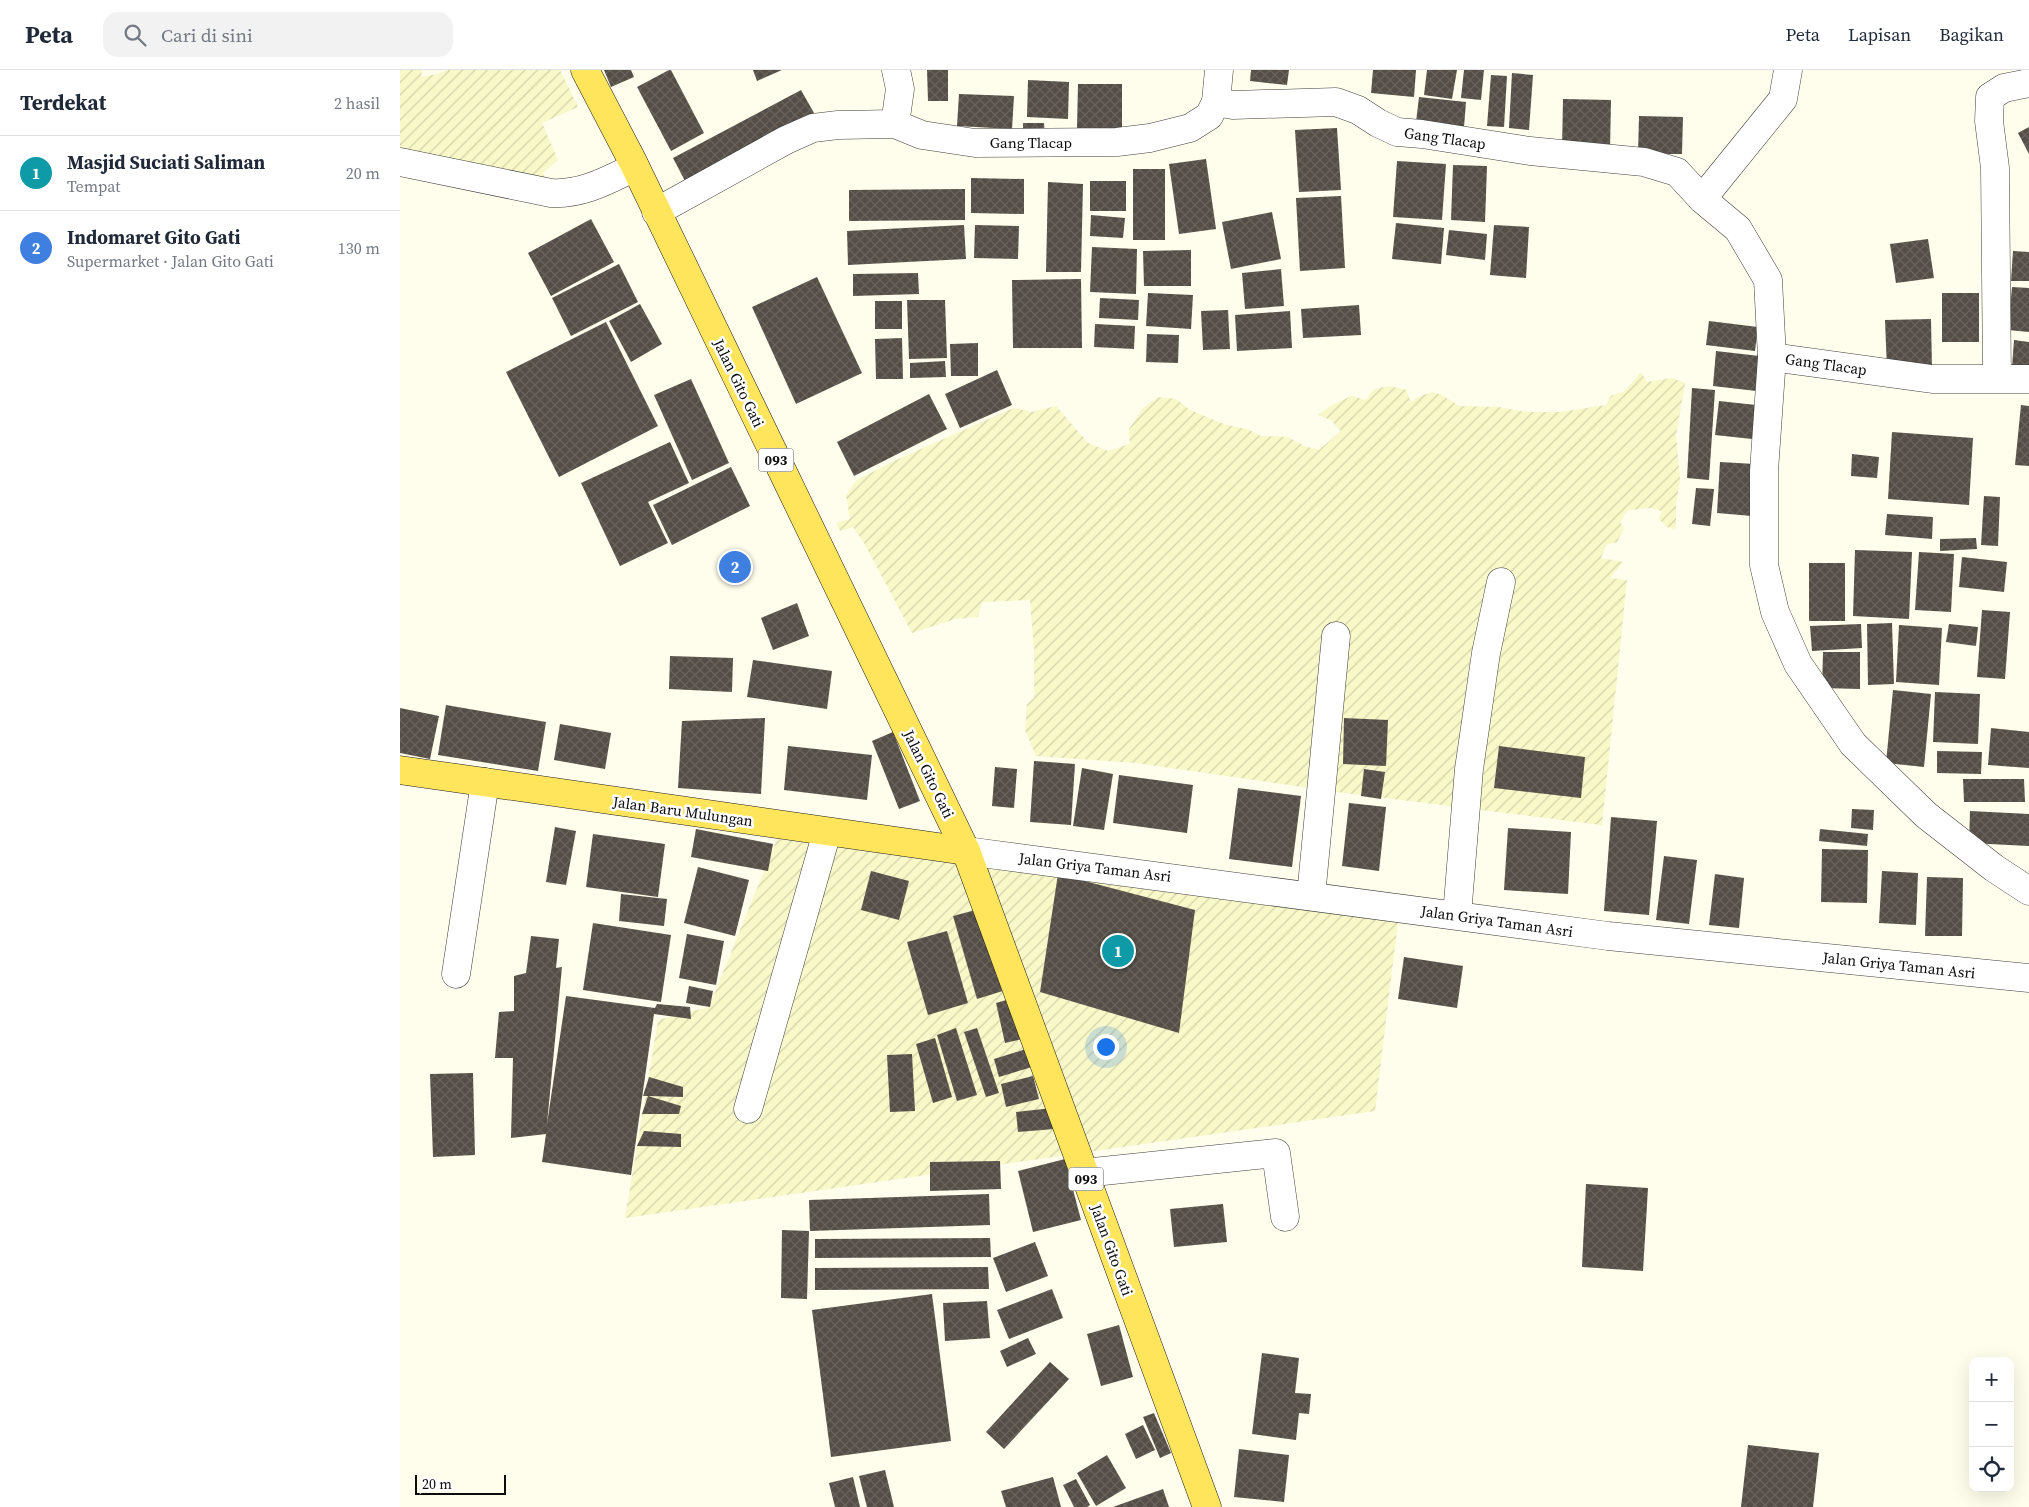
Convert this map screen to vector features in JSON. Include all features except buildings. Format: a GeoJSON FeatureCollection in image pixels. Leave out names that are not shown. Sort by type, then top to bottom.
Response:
{"type":"FeatureCollection","features":[{"type":"Feature","properties":{"kind":"main road","name":"Jalan Gito Gati"},"geometry":{"type":"LineString","coordinates":[[585,70],[635,167],[966,850],[1207,1507]]}},
{"type":"Feature","properties":{"kind":"main road","name":"Jalan Baru Mulungan"},"geometry":{"type":"LineString","coordinates":[[400,770],[827,832],[966,850]]}},
{"type":"Feature","properties":{"kind":"street"},"geometry":{"type":"LineString","coordinates":[[894,124],[900,89],[896,70]]}},
{"type":"Feature","properties":{"kind":"street"},"geometry":{"type":"LineString","coordinates":[[1216,102],[1219,70]]}},
{"type":"Feature","properties":{"kind":"street"},"geometry":{"type":"LineString","coordinates":[[1702,199],[1783,99],[1788,70]]}},
{"type":"Feature","properties":{"kind":"street"},"geometry":{"type":"LineString","coordinates":[[1997,378],[1995,168],[1989,121],[1990,97],[2004,88],[2029,83]]}},
{"type":"Feature","properties":{"kind":"street","name":"Gang Tlacap"},"geometry":{"type":"LineString","coordinates":[[656,212],[786,140],[813,128],[838,125],[894,124],[922,135],[975,143],[1116,142],[1150,138],[1190,128],[1209,116],[1216,102],[1233,104],[1336,102],[1358,110],[1397,132],[1422,134],[1530,151],[1644,162],[1677,172],[1702,199],[1738,229],[1768,280],[1772,357],[1932,379],[2029,378]]}},
{"type":"Feature","properties":{"kind":"street"},"geometry":{"type":"LineString","coordinates":[[400,162],[563,194],[587,189],[635,167]]}},
{"type":"Feature","properties":{"kind":"street"},"geometry":{"type":"LineString","coordinates":[[1772,357],[1764,471],[1764,565],[1775,612],[1798,664],[1853,744],[1926,815],[1994,868],[2029,891]]}},
{"type":"Feature","properties":{"kind":"street"},"geometry":{"type":"LineString","coordinates":[[1457,915],[1469,769],[1486,653],[1501,582]]}},
{"type":"Feature","properties":{"kind":"street"},"geometry":{"type":"LineString","coordinates":[[1311,896],[1336,636]]}},
{"type":"Feature","properties":{"kind":"street"},"geometry":{"type":"LineString","coordinates":[[456,974],[485,782]]}},
{"type":"Feature","properties":{"kind":"street"},"geometry":{"type":"LineString","coordinates":[[748,1109],[827,832]]}},
{"type":"Feature","properties":{"kind":"street","name":"Jalan Griya Taman Asri"},"geometry":{"type":"LineString","coordinates":[[966,850],[1608,936],[2029,978]]}},
{"type":"Feature","properties":{"kind":"street"},"geometry":{"type":"LineString","coordinates":[[1084,1172],[1276,1153],[1285,1217]]}},
{"type":"Feature","properties":{"kind":"green space"},"geometry":{"type":"Polygon","coordinates":[[[400,70],[422,70],[421,77],[438,74],[447,70],[560,70],[578,107],[542,123],[558,160],[543,173],[557,208],[400,174],[400,70]]]}},
{"type":"Feature","properties":{"kind":"green space"},"geometry":{"type":"Polygon","coordinates":[[[1641,372],[1647,382],[1672,378],[1685,383],[1676,435],[1680,480],[1676,506],[1676,529],[1667,527],[1659,519],[1662,511],[1651,508],[1628,510],[1620,522],[1624,529],[1617,542],[1606,545],[1601,558],[1623,562],[1610,578],[1627,580],[1602,825],[1337,792],[1136,763],[1036,756],[1025,730],[1027,704],[1034,698],[1034,650],[1030,600],[982,602],[978,617],[955,619],[912,633],[864,543],[853,527],[840,531],[836,523],[850,519],[846,495],[857,480],[896,460],[1014,408],[1032,412],[1056,406],[1088,443],[1108,451],[1130,444],[1129,429],[1143,408],[1158,397],[1176,399],[1190,410],[1226,425],[1247,429],[1261,436],[1288,437],[1304,446],[1319,450],[1341,431],[1331,420],[1318,415],[1351,396],[1366,400],[1374,389],[1390,386],[1406,390],[1411,402],[1418,397],[1432,392],[1442,395],[1459,406],[1499,407],[1525,412],[1561,412],[1606,405],[1611,396],[1625,391],[1641,372]]]}},
{"type":"Feature","properties":{"kind":"green space"},"geometry":{"type":"Polygon","coordinates":[[[777,839],[1398,922],[1375,1111],[625,1218],[658,1020],[709,1007],[777,839]]]}},
{"type":"Feature","properties":{"kind":"place","name":"Indomaret Gito Gati"},"geometry":{"type":"Point","coordinates":[735,567]}},
{"type":"Feature","properties":{"kind":"place","name":"Masjid Suciati Saliman"},"geometry":{"type":"Point","coordinates":[1118,951]}}]}
